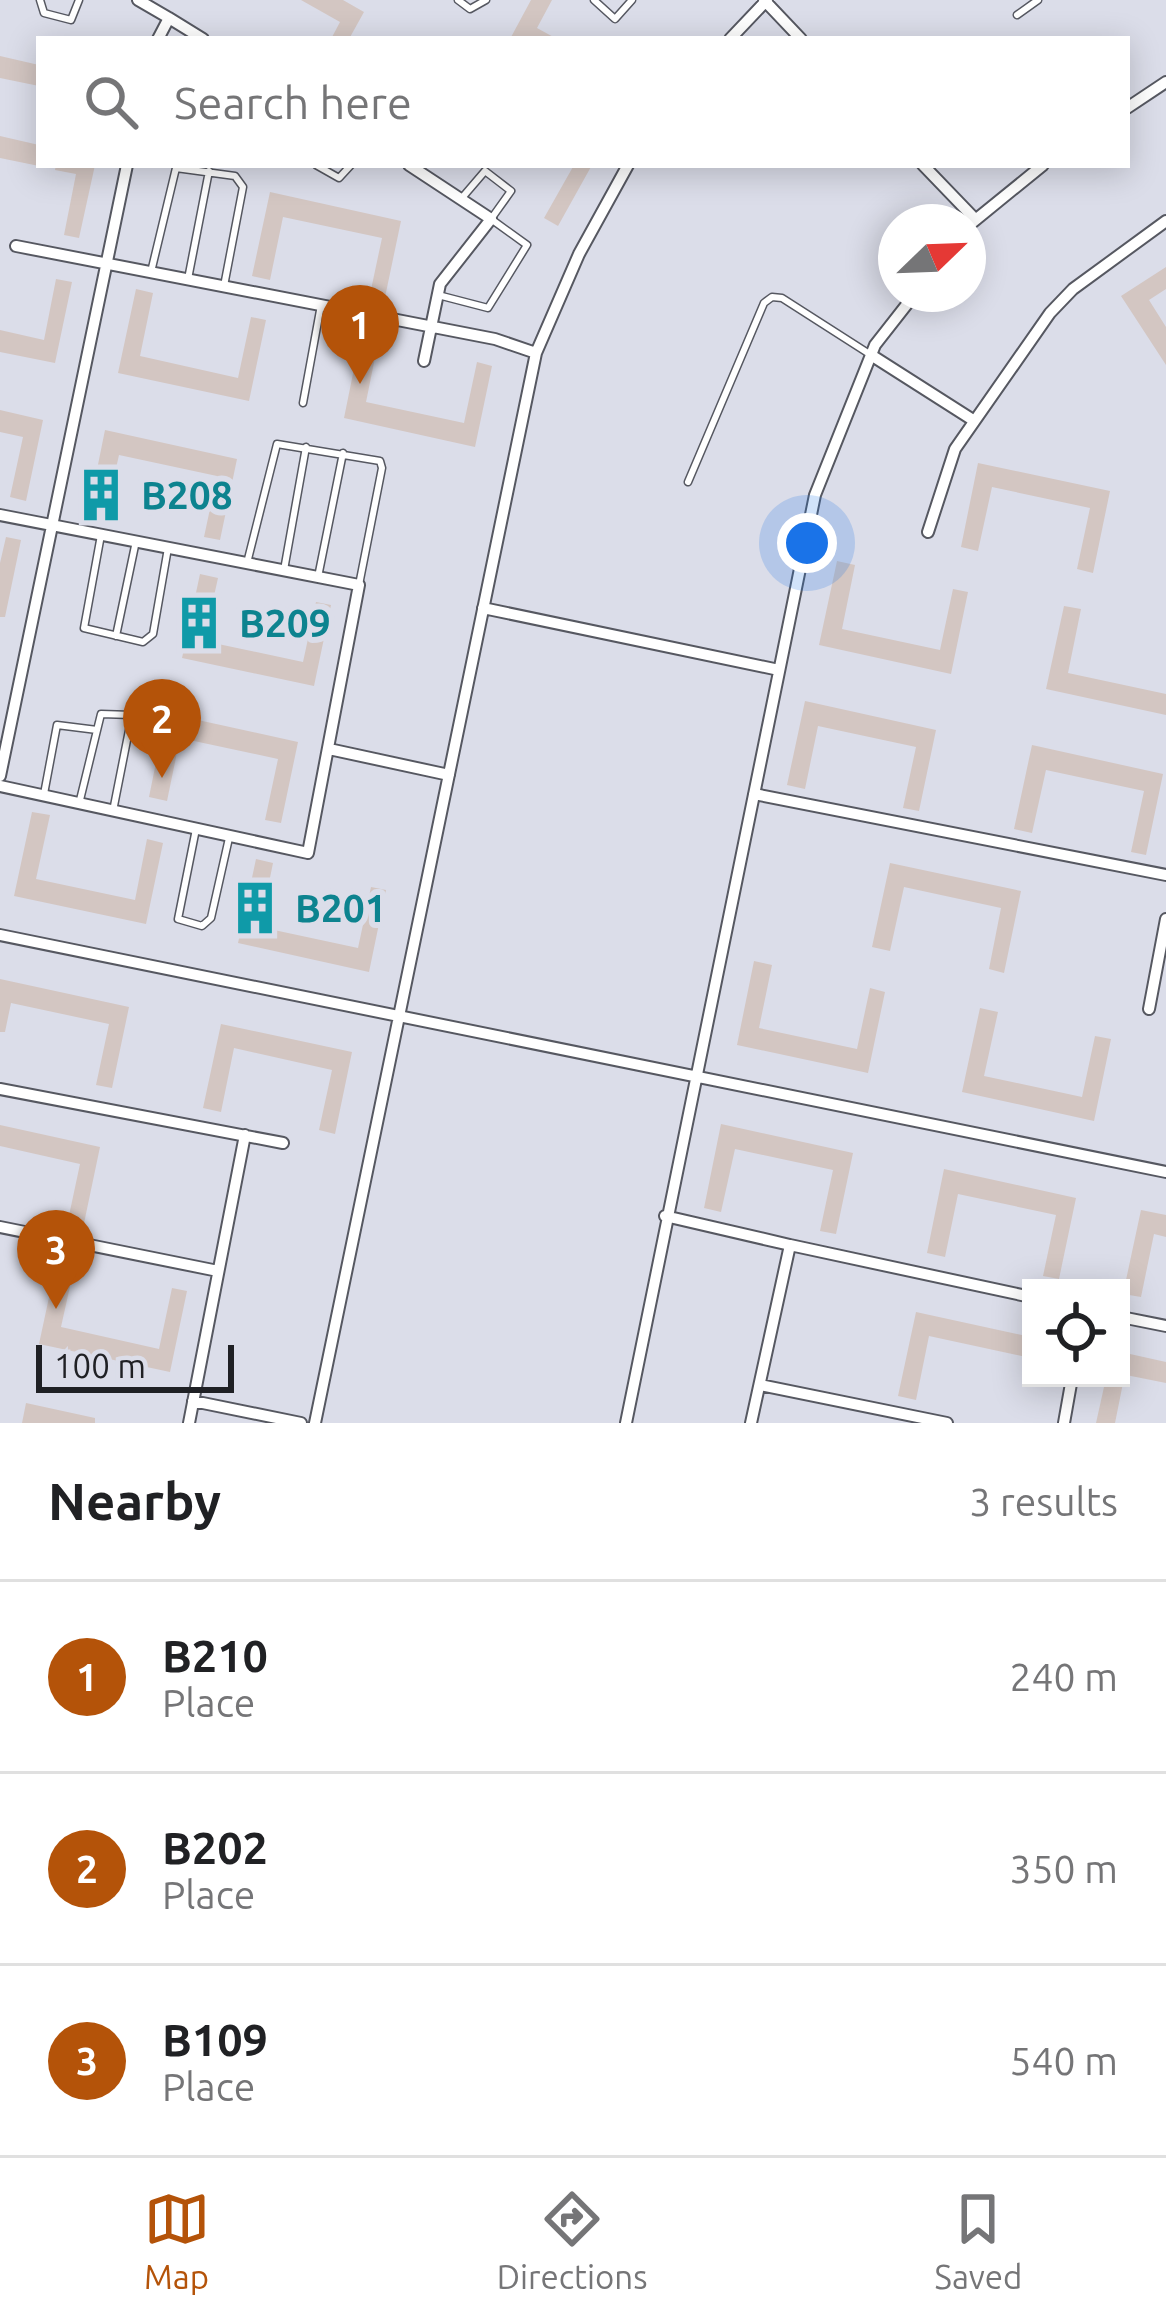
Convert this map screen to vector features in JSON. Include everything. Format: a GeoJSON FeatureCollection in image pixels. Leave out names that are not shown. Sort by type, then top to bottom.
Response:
{"type":"FeatureCollection","features":[{"type":"Feature","properties":{"kind":"street"},"geometry":{"type":"LineString","coordinates":[[138,0],[197,36]]}},
{"type":"Feature","properties":{"kind":"street"},"geometry":{"type":"LineString","coordinates":[[733,36],[765,0],[798,36]]}},
{"type":"Feature","properties":{"kind":"street"},"geometry":{"type":"LineString","coordinates":[[160,36],[169,18]]}},
{"type":"Feature","properties":{"kind":"street"},"geometry":{"type":"LineString","coordinates":[[1130,106],[1166,82]]}},
{"type":"Feature","properties":{"kind":"street"},"geometry":{"type":"LineString","coordinates":[[0,776],[126,168]]}},
{"type":"Feature","properties":{"kind":"street"},"geometry":{"type":"LineString","coordinates":[[413,168],[491,219],[440,284],[424,362]]}},
{"type":"Feature","properties":{"kind":"street"},"geometry":{"type":"LineString","coordinates":[[315,1423],[536,352],[579,254],[626,168]]}},
{"type":"Feature","properties":{"kind":"street"},"geometry":{"type":"LineString","coordinates":[[926,168],[956,204]]}},
{"type":"Feature","properties":{"kind":"street"},"geometry":{"type":"LineString","coordinates":[[986,210],[1039,168]]}},
{"type":"Feature","properties":{"kind":"street"},"geometry":{"type":"LineString","coordinates":[[928,532],[955,449],[1073,289],[1166,221]]}},
{"type":"Feature","properties":{"kind":"street"},"geometry":{"type":"LineString","coordinates":[[16,246],[536,352]]}},
{"type":"Feature","properties":{"kind":"street"},"geometry":{"type":"LineString","coordinates":[[626,1423],[815,495],[872,355],[902,312]]}},
{"type":"Feature","properties":{"kind":"street"},"geometry":{"type":"LineString","coordinates":[[872,355],[973,420]]}},
{"type":"Feature","properties":{"kind":"street"},"geometry":{"type":"LineString","coordinates":[[0,515],[359,585],[308,853],[0,786]]}},
{"type":"Feature","properties":{"kind":"street"},"geometry":{"type":"LineString","coordinates":[[483,608],[779,670]]}},
{"type":"Feature","properties":{"kind":"street"},"geometry":{"type":"LineString","coordinates":[[329,749],[449,775]]}},
{"type":"Feature","properties":{"kind":"street"},"geometry":{"type":"LineString","coordinates":[[754,794],[1166,875]]}},
{"type":"Feature","properties":{"kind":"street"},"geometry":{"type":"LineString","coordinates":[[1149,1009],[1166,919]]}},
{"type":"Feature","properties":{"kind":"street"},"geometry":{"type":"LineString","coordinates":[[0,935],[1166,1172]]}},
{"type":"Feature","properties":{"kind":"street"},"geometry":{"type":"LineString","coordinates":[[0,1089],[284,1143]]}},
{"type":"Feature","properties":{"kind":"street"},"geometry":{"type":"LineString","coordinates":[[188,1423],[244,1136]]}},
{"type":"Feature","properties":{"kind":"street"},"geometry":{"type":"LineString","coordinates":[[665,1216],[1022,1296]]}},
{"type":"Feature","properties":{"kind":"street"},"geometry":{"type":"LineString","coordinates":[[0,1227],[218,1271]]}},
{"type":"Feature","properties":{"kind":"street"},"geometry":{"type":"LineString","coordinates":[[752,1423],[790,1245]]}},
{"type":"Feature","properties":{"kind":"street"},"geometry":{"type":"LineString","coordinates":[[1130,1319],[1166,1326]]}},
{"type":"Feature","properties":{"kind":"street"},"geometry":{"type":"LineString","coordinates":[[760,1385],[947,1423]]}},
{"type":"Feature","properties":{"kind":"street"},"geometry":{"type":"LineString","coordinates":[[1064,1423],[1070,1387]]}},
{"type":"Feature","properties":{"kind":"street"},"geometry":{"type":"LineString","coordinates":[[193,1400],[301,1423]]}},
{"type":"Feature","properties":{"kind":"lane"},"geometry":{"type":"LineString","coordinates":[[40,0],[44,13],[71,20],[79,0]]}},
{"type":"Feature","properties":{"kind":"lane"},"geometry":{"type":"LineString","coordinates":[[458,0],[470,9],[486,0]]}},
{"type":"Feature","properties":{"kind":"lane"},"geometry":{"type":"LineString","coordinates":[[594,0],[595,6],[616,19],[632,0]]}},
{"type":"Feature","properties":{"kind":"lane"},"geometry":{"type":"LineString","coordinates":[[1017,15],[1038,0]]}},
{"type":"Feature","properties":{"kind":"lane"},"geometry":{"type":"LineString","coordinates":[[151,272],[172,173],[178,168]]}},
{"type":"Feature","properties":{"kind":"lane"},"geometry":{"type":"LineString","coordinates":[[192,168],[235,176],[243,188],[224,286]]}},
{"type":"Feature","properties":{"kind":"lane"},"geometry":{"type":"LineString","coordinates":[[321,168],[339,178],[348,168]]}},
{"type":"Feature","properties":{"kind":"lane"},"geometry":{"type":"LineString","coordinates":[[188,279],[209,171]]}},
{"type":"Feature","properties":{"kind":"lane"},"geometry":{"type":"LineString","coordinates":[[438,295],[479,310],[488,308],[527,245],[491,219],[511,191],[506,184],[485,171],[461,200]]}},
{"type":"Feature","properties":{"kind":"lane"},"geometry":{"type":"LineString","coordinates":[[688,482],[764,303],[772,297],[872,355]]}},
{"type":"Feature","properties":{"kind":"lane"},"geometry":{"type":"LineString","coordinates":[[302,404],[321,305]]}},
{"type":"Feature","properties":{"kind":"lane"},"geometry":{"type":"LineString","coordinates":[[247,563],[273,450],[282,442],[380,460],[359,585]]}},
{"type":"Feature","properties":{"kind":"lane"},"geometry":{"type":"LineString","coordinates":[[284,570],[306,447]]}},
{"type":"Feature","properties":{"kind":"lane"},"geometry":{"type":"LineString","coordinates":[[318,577],[343,453]]}},
{"type":"Feature","properties":{"kind":"lane"},"geometry":{"type":"LineString","coordinates":[[101,535],[82,621],[84,628],[116,635],[150,640],[168,548]]}},
{"type":"Feature","properties":{"kind":"lane"},"geometry":{"type":"LineString","coordinates":[[116,635],[136,541]]}},
{"type":"Feature","properties":{"kind":"lane"},"geometry":{"type":"LineString","coordinates":[[79,803],[106,711],[132,715],[113,811]]}},
{"type":"Feature","properties":{"kind":"lane"},"geometry":{"type":"LineString","coordinates":[[44,796],[57,725],[97,730]]}},
{"type":"Feature","properties":{"kind":"lane"},"geometry":{"type":"LineString","coordinates":[[196,829],[176,913],[178,919],[202,926],[211,917],[230,836]]}},
{"type":"Feature","properties":{"kind":"building"},"geometry":{"type":"Polygon","coordinates":[[[301,0],[343,0],[364,12],[351,36],[333,36],[340,22],[301,0]]]}},
{"type":"Feature","properties":{"kind":"building"},"geometry":{"type":"Polygon","coordinates":[[[531,0],[552,0],[537,28],[552,36],[512,36],[531,0]]]}},
{"type":"Feature","properties":{"kind":"building"},"geometry":{"type":"Polygon","coordinates":[[[0,56],[36,64],[36,85],[0,78],[0,56]]]}},
{"type":"Feature","properties":{"kind":"building"},"geometry":{"type":"Polygon","coordinates":[[[0,136],[36,144],[36,165],[0,158],[0,136]]]}},
{"type":"Feature","properties":{"kind":"building"},"geometry":{"type":"Polygon","coordinates":[[[94,168],[79,238],[64,235],[76,174],[55,170],[94,168]]]}},
{"type":"Feature","properties":{"kind":"building"},"geometry":{"type":"Polygon","coordinates":[[[572,168],[590,168],[558,226],[544,218],[572,168]]]}},
{"type":"Feature","properties":{"kind":"building"},"geometry":{"type":"Polygon","coordinates":[[[270,192],[401,221],[384,302],[369,299],[382,238],[283,217],[270,280],[252,276],[270,192]]]}},
{"type":"Feature","properties":{"kind":"building"},"geometry":{"type":"Polygon","coordinates":[[[1166,267],[1166,289],[1149,300],[1166,327],[1166,365],[1121,296],[1166,267]]]}},
{"type":"Feature","properties":{"kind":"building"},"geometry":{"type":"Polygon","coordinates":[[[56,279],[72,282],[55,363],[0,352],[0,330],[44,340],[56,279]]]}},
{"type":"Feature","properties":{"kind":"building"},"geometry":{"type":"Polygon","coordinates":[[[136,289],[153,293],[140,356],[238,378],[251,317],[266,320],[249,401],[118,373],[136,289]]]}},
{"type":"Feature","properties":{"kind":"building"},"geometry":{"type":"Polygon","coordinates":[[[361,334],[379,338],[366,402],[464,423],[477,362],[492,366],[475,447],[344,418],[361,334]]]}},
{"type":"Feature","properties":{"kind":"building"},"geometry":{"type":"Polygon","coordinates":[[[0,410],[43,420],[26,501],[10,497],[23,437],[0,432],[0,410]]]}},
{"type":"Feature","properties":{"kind":"building","name":"B208"},"geometry":{"type":"Polygon","coordinates":[[[105,430],[237,459],[220,540],[204,537],[217,476],[119,455],[105,518],[88,514],[105,430]]]}},
{"type":"Feature","properties":{"kind":"building"},"geometry":{"type":"Polygon","coordinates":[[[978,463],[1110,491],[1093,573],[1077,569],[1090,508],[992,487],[978,551],[961,547],[978,463]]]}},
{"type":"Feature","properties":{"kind":"building"},"geometry":{"type":"Polygon","coordinates":[[[6,537],[21,540],[5,617],[0,617],[0,563],[6,537]]]}},
{"type":"Feature","properties":{"kind":"building"},"geometry":{"type":"Polygon","coordinates":[[[837,561],[855,565],[842,629],[940,650],[953,589],[968,592],[951,674],[819,645],[837,561]]]}},
{"type":"Feature","properties":{"kind":"building","name":"B209"},"geometry":{"type":"Polygon","coordinates":[[[200,574],[218,578],[204,641],[303,662],[316,602],[331,605],[314,686],[182,658],[200,574]]]}},
{"type":"Feature","properties":{"kind":"building"},"geometry":{"type":"Polygon","coordinates":[[[1064,606],[1081,609],[1068,673],[1166,694],[1166,715],[1046,689],[1064,606]]]}},
{"type":"Feature","properties":{"kind":"building"},"geometry":{"type":"Polygon","coordinates":[[[805,701],[936,730],[919,811],[903,808],[916,747],[818,726],[805,789],[787,785],[805,701]]]}},
{"type":"Feature","properties":{"kind":"building"},"geometry":{"type":"Polygon","coordinates":[[[166,713],[298,742],[281,823],[265,820],[278,759],[180,738],[167,801],[149,797],[166,713]]]}},
{"type":"Feature","properties":{"kind":"building"},"geometry":{"type":"Polygon","coordinates":[[[1032,745],[1163,774],[1146,855],[1131,852],[1144,791],[1046,770],[1032,833],[1014,829],[1032,745]]]}},
{"type":"Feature","properties":{"kind":"building"},"geometry":{"type":"Polygon","coordinates":[[[32,812],[50,815],[36,879],[135,900],[147,839],[163,843],[146,924],[14,896],[32,812]]]}},
{"type":"Feature","properties":{"kind":"building","name":"B201"},"geometry":{"type":"Polygon","coordinates":[[[256,859],[273,863],[260,927],[358,948],[371,887],[386,890],[369,972],[238,943],[256,859]]]}},
{"type":"Feature","properties":{"kind":"building"},"geometry":{"type":"Polygon","coordinates":[[[890,863],[1021,891],[1004,973],[989,969],[1001,908],[904,887],[890,951],[872,947],[890,863]]]}},
{"type":"Feature","properties":{"kind":"building"},"geometry":{"type":"Polygon","coordinates":[[[754,961],[772,965],[759,1028],[857,1049],[870,988],[885,992],[868,1073],[737,1045],[754,961]]]}},
{"type":"Feature","properties":{"kind":"building"},"geometry":{"type":"Polygon","coordinates":[[[0,979],[129,1007],[112,1088],[96,1085],[109,1024],[11,1003],[5,1032],[0,1032],[0,979]]]}},
{"type":"Feature","properties":{"kind":"building"},"geometry":{"type":"Polygon","coordinates":[[[980,1008],[998,1012],[984,1076],[1082,1097],[1095,1036],[1111,1039],[1094,1121],[962,1092],[980,1008]]]}},
{"type":"Feature","properties":{"kind":"building"},"geometry":{"type":"Polygon","coordinates":[[[221,1024],[352,1052],[335,1134],[319,1130],[332,1070],[234,1048],[221,1112],[203,1108],[221,1024]]]}},
{"type":"Feature","properties":{"kind":"building"},"geometry":{"type":"Polygon","coordinates":[[[721,1124],[853,1153],[836,1234],[820,1231],[833,1170],[735,1149],[721,1212],[704,1208],[721,1124]]]}},
{"type":"Feature","properties":{"kind":"building"},"geometry":{"type":"Polygon","coordinates":[[[0,1125],[100,1147],[83,1228],[67,1225],[80,1164],[0,1146],[0,1125]]]}},
{"type":"Feature","properties":{"kind":"building"},"geometry":{"type":"Polygon","coordinates":[[[944,1169],[1076,1198],[1059,1279],[1043,1276],[1056,1215],[958,1194],[945,1257],[927,1253],[944,1169]]]}},
{"type":"Feature","properties":{"kind":"building"},"geometry":{"type":"Polygon","coordinates":[[[1141,1210],[1166,1215],[1166,1237],[1154,1234],[1141,1297],[1130,1295],[1130,1279],[1126,1279],[1141,1210]]]}},
{"type":"Feature","properties":{"kind":"building"},"geometry":{"type":"Polygon","coordinates":[[[57,1260],[75,1264],[61,1327],[159,1349],[172,1288],[187,1291],[170,1372],[39,1344],[57,1260]]]}},
{"type":"Feature","properties":{"kind":"building"},"geometry":{"type":"Polygon","coordinates":[[[916,1312],[1022,1335],[1022,1356],[929,1336],[916,1400],[898,1396],[916,1312]]]}},
{"type":"Feature","properties":{"kind":"building"},"geometry":{"type":"Polygon","coordinates":[[[1130,1354],[1166,1362],[1166,1383],[1130,1376],[1130,1354]]]}},
{"type":"Feature","properties":{"kind":"building"},"geometry":{"type":"Polygon","coordinates":[[[1104,1387],[1122,1387],[1115,1423],[1096,1423],[1104,1387]]]}},
{"type":"Feature","properties":{"kind":"building"},"geometry":{"type":"Polygon","coordinates":[[[26,1403],[95,1418],[95,1423],[22,1423],[26,1403]]]}},
{"type":"Feature","properties":{"kind":"place","name":"B210"},"geometry":{"type":"Point","coordinates":[360,384]}},
{"type":"Feature","properties":{"kind":"place","name":"B208"},"geometry":{"type":"Point","coordinates":[101,495]}},
{"type":"Feature","properties":{"kind":"place","name":"B209"},"geometry":{"type":"Point","coordinates":[199,623]}},
{"type":"Feature","properties":{"kind":"place","name":"B202"},"geometry":{"type":"Point","coordinates":[162,778]}},
{"type":"Feature","properties":{"kind":"place","name":"B201"},"geometry":{"type":"Point","coordinates":[255,908]}},
{"type":"Feature","properties":{"kind":"place","name":"B109"},"geometry":{"type":"Point","coordinates":[56,1309]}}]}
